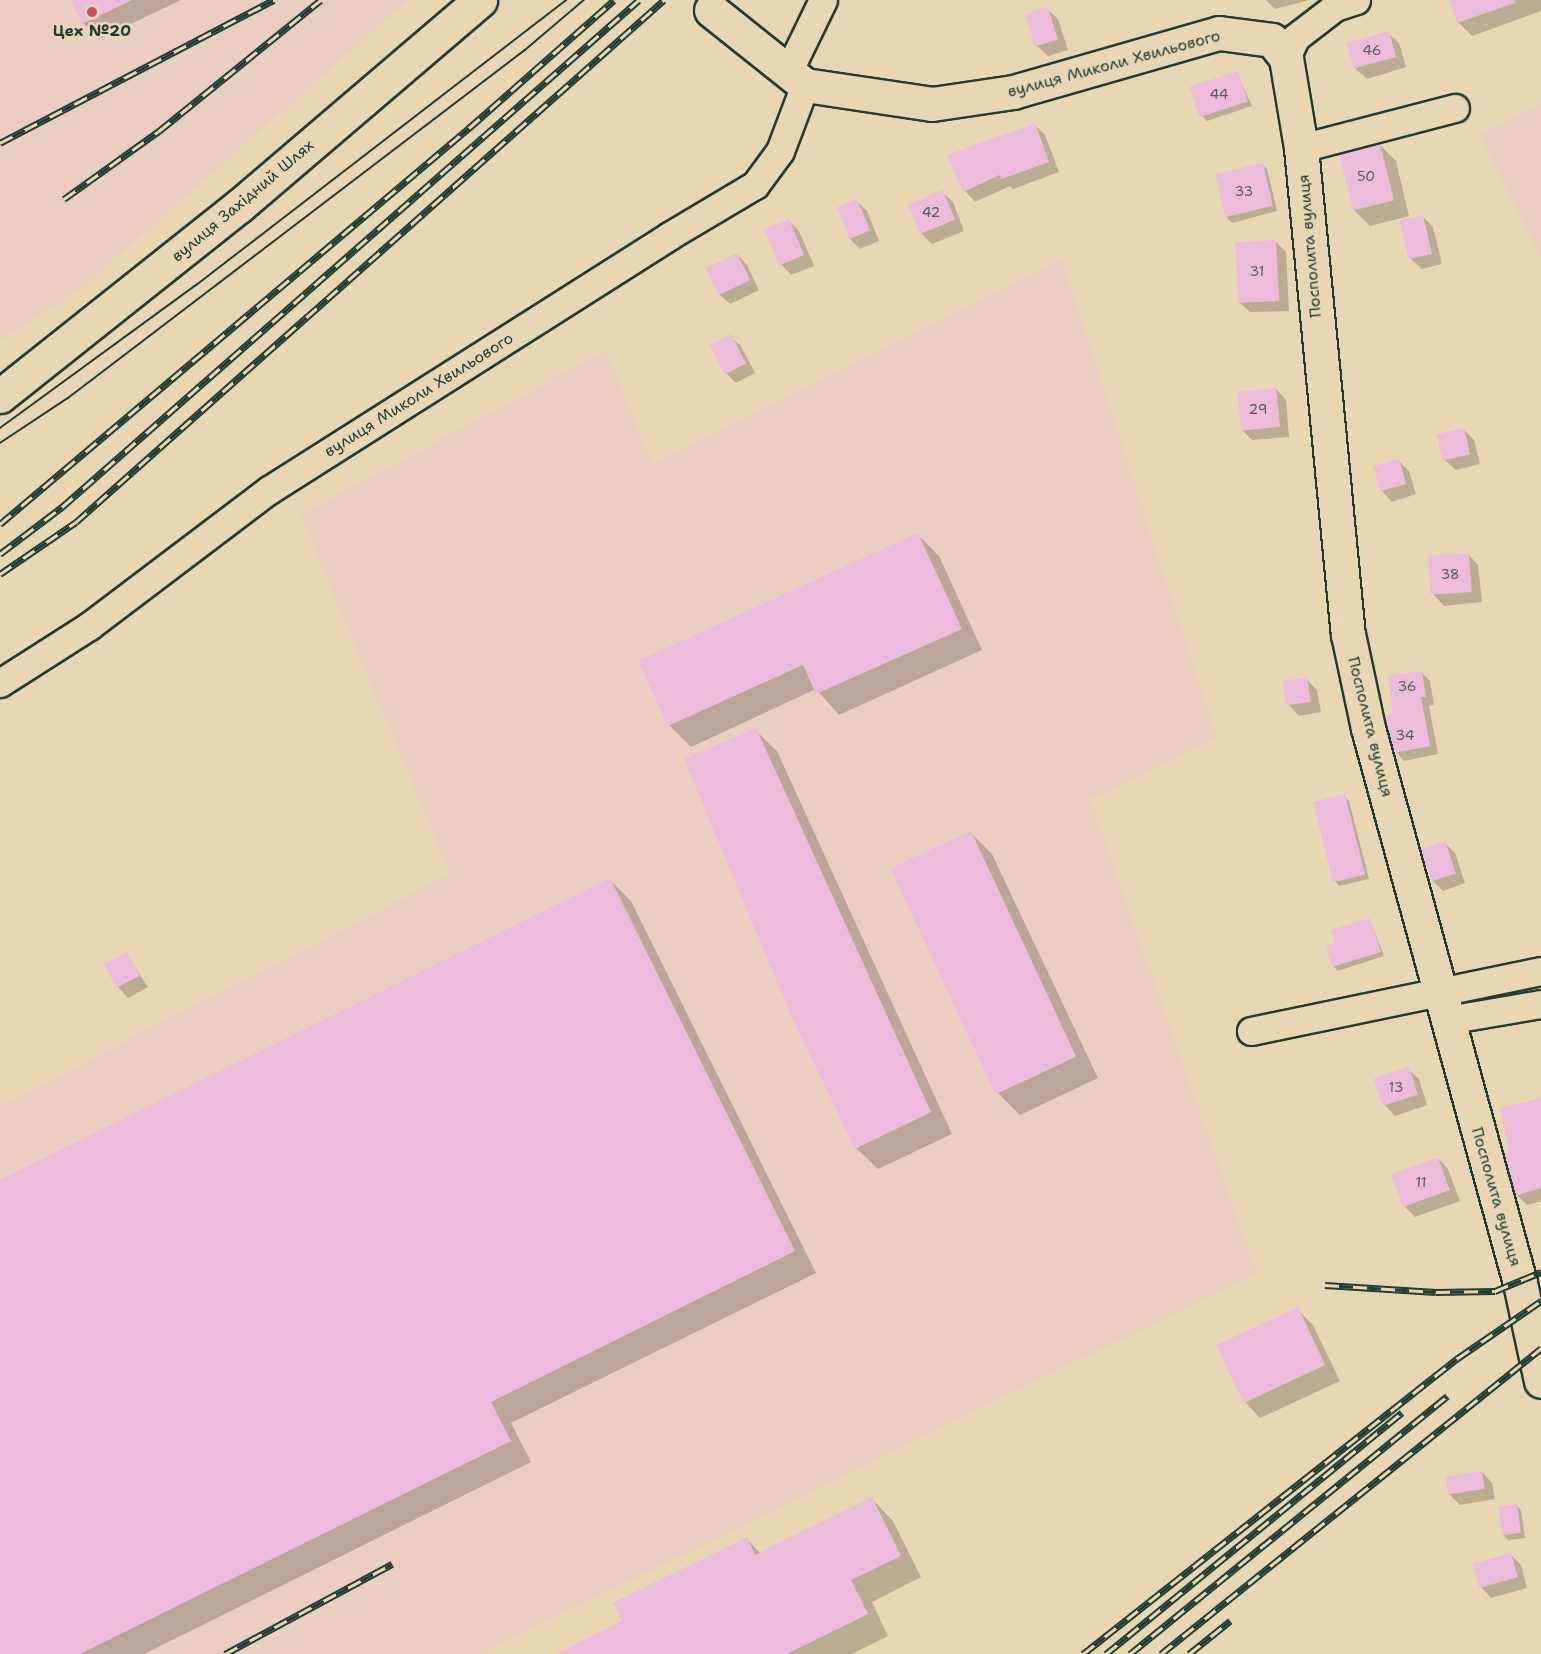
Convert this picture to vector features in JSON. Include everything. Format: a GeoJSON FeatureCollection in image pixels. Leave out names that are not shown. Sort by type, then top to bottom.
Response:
{"type":"FeatureCollection","features":[{"type":"Feature","properties":{"kind":"highway","name":"вулиця Західний Шлях"},"geometry":{"type":"LineString","coordinates":[[0,396],[230,213],[480,0]]}},
{"type":"Feature","properties":{"kind":"highway"},"geometry":{"type":"LineString","coordinates":[[711,10],[796,79]]}},
{"type":"Feature","properties":{"kind":"highway","name":"вулиця Миколи Хвильового"},"geometry":{"type":"LineString","coordinates":[[796,79],[932,104],[1014,92],[1219,33],[1272,40],[1286,58]]}},
{"type":"Feature","properties":{"kind":"highway","name":"Посполита вулиця"},"geometry":{"type":"LineString","coordinates":[[1286,58],[1301,148],[1348,634],[1368,728],[1520,1283],[1541,1381]]}},
{"type":"Feature","properties":{"kind":"street","name":"вулиця Миколи Хвильового"},"geometry":{"type":"LineString","coordinates":[[0,683],[89,626],[269,490],[669,236],[755,185],[780,151],[796,117],[796,79],[823,0]]}},
{"type":"Feature","properties":{"kind":"street"},"geometry":{"type":"LineString","coordinates":[[1286,58],[1296,37],[1335,7],[1356,0]]}},
{"type":"Feature","properties":{"kind":"street"},"geometry":{"type":"LineString","coordinates":[[1301,148],[1455,108]]}},
{"type":"Feature","properties":{"kind":"street"},"geometry":{"type":"LineString","coordinates":[[1443,1006],[1541,971]]}},
{"type":"Feature","properties":{"kind":"street"},"geometry":{"type":"LineString","coordinates":[[1251,1031],[1443,1006],[1541,1004]]}},
{"type":"Feature","properties":{"kind":"shaded area"},"geometry":{"type":"Polygon","coordinates":[[[0,0],[409,0],[82,288],[0,341],[0,0]]]}},
{"type":"Feature","properties":{"kind":"shaded area"},"geometry":{"type":"Polygon","coordinates":[[[1541,104],[1541,259],[1479,135],[1541,104]]]}},
{"type":"Feature","properties":{"kind":"shaded area"},"geometry":{"type":"Polygon","coordinates":[[[1062,259],[1217,738],[1090,799],[1257,1273],[481,1654],[0,1654],[0,1106],[450,874],[300,515],[606,351],[653,463],[1062,259]]]}},
{"type":"Feature","properties":{"kind":"building","name":"Цех №20"},"geometry":{"type":"Polygon","coordinates":[[[71,0],[132,0],[82,24],[71,0]]]}},
{"type":"Feature","properties":{"kind":"building"},"geometry":{"type":"Polygon","coordinates":[[[1449,0],[1514,0],[1515,3],[1457,23],[1449,0]]]}},
{"type":"Feature","properties":{"kind":"building"},"geometry":{"type":"Polygon","coordinates":[[[1048,7],[1058,40],[1035,47],[1025,14],[1048,7]]]}},
{"type":"Feature","properties":{"kind":"building"},"geometry":{"type":"Polygon","coordinates":[[[1389,31],[1396,57],[1353,68],[1346,42],[1389,31]]]}},
{"type":"Feature","properties":{"kind":"building"},"geometry":{"type":"Polygon","coordinates":[[[1238,71],[1248,101],[1199,117],[1189,87],[1238,71]]]}},
{"type":"Feature","properties":{"kind":"building"},"geometry":{"type":"Polygon","coordinates":[[[1035,123],[1049,162],[1001,179],[1000,175],[963,192],[947,155],[1035,123]]]}},
{"type":"Feature","properties":{"kind":"building"},"geometry":{"type":"Polygon","coordinates":[[[1380,144],[1394,200],[1353,210],[1339,154],[1380,144]]]}},
{"type":"Feature","properties":{"kind":"building"},"geometry":{"type":"Polygon","coordinates":[[[1263,163],[1273,206],[1225,217],[1215,174],[1263,163]]]}},
{"type":"Feature","properties":{"kind":"building"},"geometry":{"type":"Polygon","coordinates":[[[943,190],[955,220],[920,234],[908,204],[943,190]]]}},
{"type":"Feature","properties":{"kind":"building"},"geometry":{"type":"Polygon","coordinates":[[[857,199],[870,230],[850,239],[837,208],[857,199]]]}},
{"type":"Feature","properties":{"kind":"building"},"geometry":{"type":"Polygon","coordinates":[[[1423,215],[1432,254],[1409,259],[1400,220],[1423,215]]]}},
{"type":"Feature","properties":{"kind":"building"},"geometry":{"type":"Polygon","coordinates":[[[789,219],[804,255],[779,265],[764,230],[789,219]]]}},
{"type":"Feature","properties":{"kind":"building"},"geometry":{"type":"Polygon","coordinates":[[[1276,240],[1279,301],[1238,303],[1235,242],[1276,240]]]}},
{"type":"Feature","properties":{"kind":"building"},"geometry":{"type":"Polygon","coordinates":[[[737,253],[750,280],[719,295],[706,268],[737,253]]]}},
{"type":"Feature","properties":{"kind":"building"},"geometry":{"type":"Polygon","coordinates":[[[731,334],[746,363],[725,374],[710,345],[731,334]]]}},
{"type":"Feature","properties":{"kind":"building"},"geometry":{"type":"Polygon","coordinates":[[[1276,388],[1280,427],[1241,431],[1237,392],[1276,388]]]}},
{"type":"Feature","properties":{"kind":"building"},"geometry":{"type":"Polygon","coordinates":[[[1464,428],[1470,454],[1443,461],[1437,434],[1464,428]]]}},
{"type":"Feature","properties":{"kind":"building"},"geometry":{"type":"Polygon","coordinates":[[[1399,459],[1406,484],[1380,491],[1373,466],[1399,459]]]}},
{"type":"Feature","properties":{"kind":"building"},"geometry":{"type":"Polygon","coordinates":[[[918,533],[962,629],[816,694],[803,665],[668,726],[638,661],[918,533]]]}},
{"type":"Feature","properties":{"kind":"building"},"geometry":{"type":"Polygon","coordinates":[[[1469,553],[1472,592],[1431,595],[1428,556],[1469,553]]]}},
{"type":"Feature","properties":{"kind":"building"},"geometry":{"type":"Polygon","coordinates":[[[1422,671],[1426,697],[1421,697],[1430,746],[1394,753],[1384,715],[1393,713],[1388,676],[1422,671]]]}},
{"type":"Feature","properties":{"kind":"building"},"geometry":{"type":"Polygon","coordinates":[[[1307,677],[1311,702],[1286,706],[1282,681],[1307,677]]]}},
{"type":"Feature","properties":{"kind":"building"},"geometry":{"type":"Polygon","coordinates":[[[756,728],[931,1112],[855,1149],[790,1013],[684,759],[756,728]]]}},
{"type":"Feature","properties":{"kind":"building"},"geometry":{"type":"Polygon","coordinates":[[[1345,794],[1365,875],[1333,883],[1313,802],[1345,794]]]}},
{"type":"Feature","properties":{"kind":"building"},"geometry":{"type":"Polygon","coordinates":[[[971,831],[1076,1057],[996,1094],[890,869],[971,831]]]}},
{"type":"Feature","properties":{"kind":"building"},"geometry":{"type":"Polygon","coordinates":[[[1445,841],[1456,873],[1432,881],[1421,849],[1445,841]]]}},
{"type":"Feature","properties":{"kind":"building"},"geometry":{"type":"Polygon","coordinates":[[[610,878],[795,1251],[491,1402],[511,1441],[80,1654],[0,1654],[0,1180],[610,878]]]}},
{"type":"Feature","properties":{"kind":"building"},"geometry":{"type":"Polygon","coordinates":[[[1370,918],[1381,952],[1332,967],[1326,946],[1335,943],[1331,930],[1370,918]]]}},
{"type":"Feature","properties":{"kind":"building"},"geometry":{"type":"Polygon","coordinates":[[[127,952],[139,976],[116,988],[104,964],[127,952]]]}},
{"type":"Feature","properties":{"kind":"building"},"geometry":{"type":"Polygon","coordinates":[[[1409,1067],[1418,1095],[1383,1106],[1374,1078],[1409,1067]]]}},
{"type":"Feature","properties":{"kind":"building"},"geometry":{"type":"Polygon","coordinates":[[[1541,1098],[1541,1188],[1515,1196],[1504,1153],[1509,1151],[1500,1108],[1541,1098]]]}},
{"type":"Feature","properties":{"kind":"building"},"geometry":{"type":"Polygon","coordinates":[[[1438,1157],[1450,1190],[1403,1207],[1391,1174],[1438,1157]]]}},
{"type":"Feature","properties":{"kind":"building"},"geometry":{"type":"Polygon","coordinates":[[[1298,1307],[1325,1365],[1243,1403],[1216,1345],[1298,1307]]]}},
{"type":"Feature","properties":{"kind":"building"},"geometry":{"type":"Polygon","coordinates":[[[1482,1471],[1485,1489],[1448,1495],[1445,1477],[1482,1471]]]}},
{"type":"Feature","properties":{"kind":"building"},"geometry":{"type":"Polygon","coordinates":[[[872,1497],[901,1556],[851,1580],[868,1614],[787,1654],[555,1654],[622,1621],[613,1603],[747,1537],[755,1555],[872,1497]]]}},
{"type":"Feature","properties":{"kind":"building"},"geometry":{"type":"Polygon","coordinates":[[[1517,1504],[1521,1533],[1502,1535],[1498,1507],[1517,1504]]]}},
{"type":"Feature","properties":{"kind":"building"},"geometry":{"type":"Polygon","coordinates":[[[1511,1553],[1518,1577],[1479,1588],[1473,1564],[1511,1553]]]}},
{"type":"Feature","properties":{"kind":"tram line"},"geometry":{"type":"LineString","coordinates":[[0,428],[195,286],[567,0]]}},
{"type":"Feature","properties":{"kind":"tram line"},"geometry":{"type":"LineString","coordinates":[[0,443],[68,398],[525,50],[584,0]]}},
{"type":"Feature","properties":{"kind":"railway"},"geometry":{"type":"LineString","coordinates":[[0,143],[274,0]]}},
{"type":"Feature","properties":{"kind":"railway"},"geometry":{"type":"LineString","coordinates":[[64,199],[159,131],[321,0]]}},
{"type":"Feature","properties":{"kind":"railway"},"geometry":{"type":"LineString","coordinates":[[0,524],[469,128],[614,0]]}},
{"type":"Feature","properties":{"kind":"railway"},"geometry":{"type":"LineString","coordinates":[[0,554],[62,507],[639,0]]}},
{"type":"Feature","properties":{"kind":"railway"},"geometry":{"type":"LineString","coordinates":[[0,574],[76,522],[664,0]]}},
{"type":"Feature","properties":{"kind":"railway"},"geometry":{"type":"LineString","coordinates":[[1325,1285],[1436,1292],[1495,1291],[1541,1272]]}},
{"type":"Feature","properties":{"kind":"railway"},"geometry":{"type":"LineString","coordinates":[[1083,1654],[1458,1358],[1541,1301]]}},
{"type":"Feature","properties":{"kind":"railway"},"geometry":{"type":"LineString","coordinates":[[1161,1654],[1541,1348]]}},
{"type":"Feature","properties":{"kind":"railway"},"geometry":{"type":"LineString","coordinates":[[1130,1654],[1447,1396]]}},
{"type":"Feature","properties":{"kind":"railway"},"geometry":{"type":"LineString","coordinates":[[1106,1654],[1402,1413]]}},
{"type":"Feature","properties":{"kind":"railway"},"geometry":{"type":"LineString","coordinates":[[225,1654],[392,1564]]}},
{"type":"Feature","properties":{"kind":"railway"},"geometry":{"type":"LineString","coordinates":[[1189,1654],[1230,1621]]}},
{"type":"Feature","properties":{"kind":"place","name":"Цех №20"},"geometry":{"type":"Point","coordinates":[92,12]}}]}
